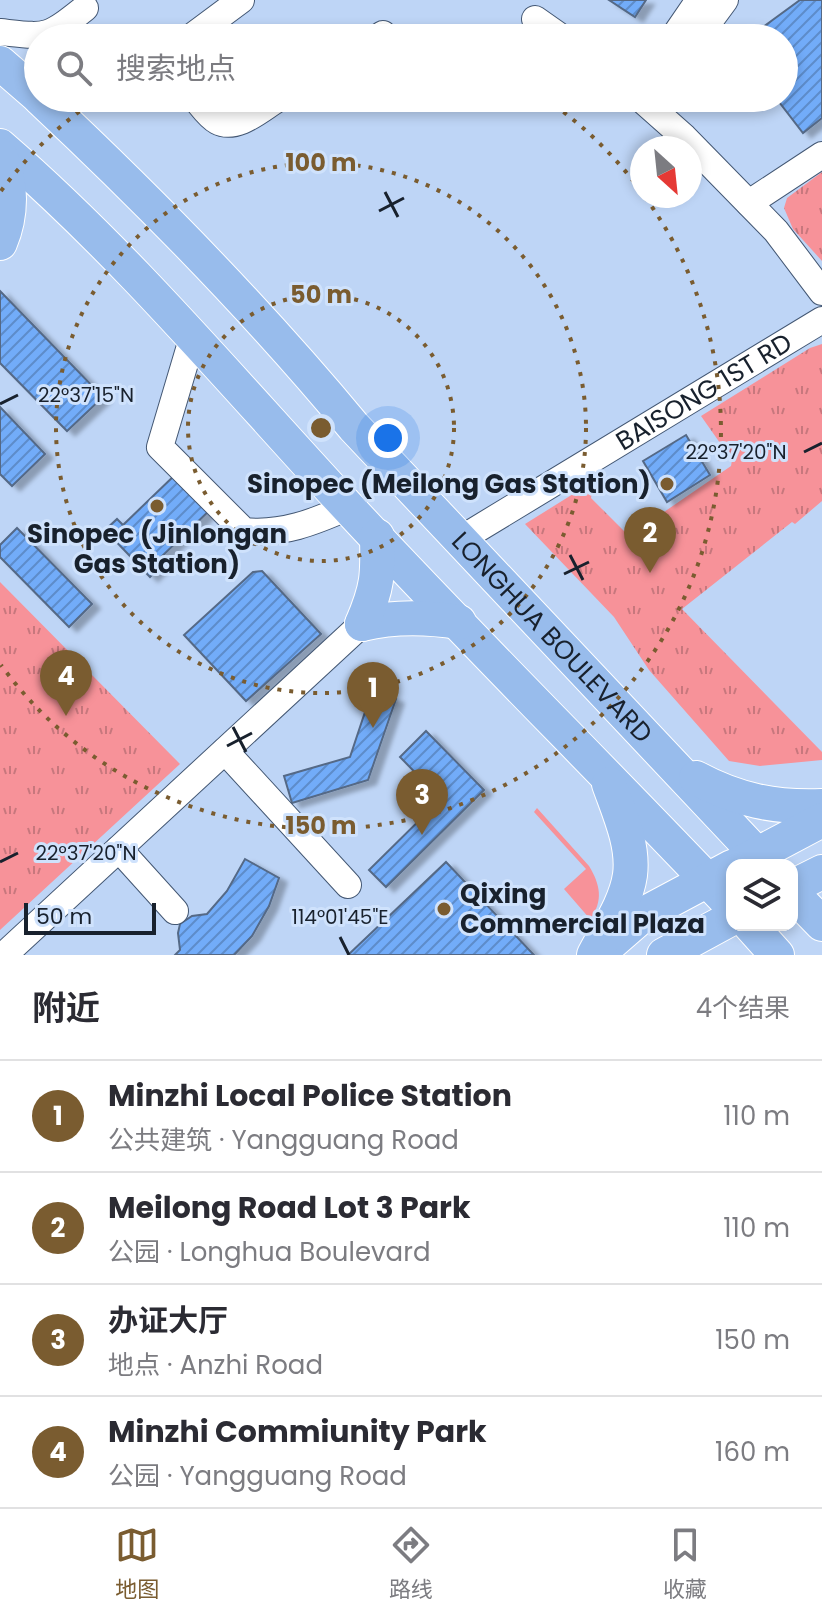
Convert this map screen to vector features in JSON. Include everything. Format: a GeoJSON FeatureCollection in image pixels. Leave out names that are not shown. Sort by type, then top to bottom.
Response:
{"type":"FeatureCollection","features":[{"type":"Feature","properties":{"kind":"main road","name":"LONGHUA BOULEVARD"},"geometry":{"type":"LineString","coordinates":[[0,63],[24,84]]}},
{"type":"Feature","properties":{"kind":"main road","name":"LONGHUA BOULEVARD"},"geometry":{"type":"LineString","coordinates":[[70,113],[301,364],[354,427],[676,767],[735,859]]}},
{"type":"Feature","properties":{"kind":"main road","name":"LONGHUA BOULEVARD"},"geometry":{"type":"LineString","coordinates":[[0,146],[109,246],[348,507],[607,776],[730,859]]}},
{"type":"Feature","properties":{"kind":"main road"},"geometry":{"type":"LineString","coordinates":[[0,155],[10,193],[5,233],[0,243]]}},
{"type":"Feature","properties":{"kind":"main road"},"geometry":{"type":"LineString","coordinates":[[362,624],[375,594],[377,536]]}},
{"type":"Feature","properties":{"kind":"main road"},"geometry":{"type":"LineString","coordinates":[[362,624],[396,617],[427,617],[459,622]]}},
{"type":"Feature","properties":{"kind":"main road"},"geometry":{"type":"LineString","coordinates":[[676,767],[734,796],[758,803],[778,807],[822,806]]}},
{"type":"Feature","properties":{"kind":"main road"},"geometry":{"type":"LineString","coordinates":[[595,955],[618,909],[630,873],[625,830],[607,776]]}},
{"type":"Feature","properties":{"kind":"main road"},"geometry":{"type":"LineString","coordinates":[[752,859],[822,820]]}},
{"type":"Feature","properties":{"kind":"main road"},"geometry":{"type":"LineString","coordinates":[[798,884],[822,872]]}},
{"type":"Feature","properties":{"kind":"main road"},"geometry":{"type":"LineString","coordinates":[[595,955],[644,914],[726,873]]}},
{"type":"Feature","properties":{"kind":"main road"},"geometry":{"type":"LineString","coordinates":[[798,899],[822,924]]}},
{"type":"Feature","properties":{"kind":"main road"},"geometry":{"type":"LineString","coordinates":[[664,955],[726,921]]}},
{"type":"Feature","properties":{"kind":"main road"},"geometry":{"type":"LineString","coordinates":[[755,931],[777,955]]}},
{"type":"Feature","properties":{"kind":"street"},"geometry":{"type":"LineString","coordinates":[[209,24],[241,0]]}},
{"type":"Feature","properties":{"kind":"street"},"geometry":{"type":"LineString","coordinates":[[683,24],[699,0]]}},
{"type":"Feature","properties":{"kind":"street"},"geometry":{"type":"LineString","coordinates":[[707,24],[725,0]]}},
{"type":"Feature","properties":{"kind":"street"},"geometry":{"type":"LineString","coordinates":[[64,24],[88,4]]}},
{"type":"Feature","properties":{"kind":"street"},"geometry":{"type":"LineString","coordinates":[[79,24],[88,4]]}},
{"type":"Feature","properties":{"kind":"street"},"geometry":{"type":"LineString","coordinates":[[535,19],[542,24]]}},
{"type":"Feature","properties":{"kind":"street"},"geometry":{"type":"LineString","coordinates":[[0,32],[24,35]]}},
{"type":"Feature","properties":{"kind":"street"},"geometry":{"type":"LineString","coordinates":[[207,112],[215,121],[230,125],[256,112]]}},
{"type":"Feature","properties":{"kind":"street"},"geometry":{"type":"LineString","coordinates":[[658,112],[776,231],[822,292]]}},
{"type":"Feature","properties":{"kind":"street"},"geometry":{"type":"LineString","coordinates":[[749,203],[822,155]]}},
{"type":"Feature","properties":{"kind":"street","name":"BAISONG 1ST RD"},"geometry":{"type":"LineString","coordinates":[[461,539],[822,320]]}},
{"type":"Feature","properties":{"kind":"street"},"geometry":{"type":"LineString","coordinates":[[193,336],[160,447],[244,531],[282,531],[348,507]]}},
{"type":"Feature","properties":{"kind":"street"},"geometry":{"type":"LineString","coordinates":[[4,955],[362,624]]}},
{"type":"Feature","properties":{"kind":"street"},"geometry":{"type":"LineString","coordinates":[[225,751],[348,885]]}},
{"type":"Feature","properties":{"kind":"street"},"geometry":{"type":"LineString","coordinates":[[119,849],[175,911]]}},
{"type":"Feature","properties":{"kind":"green space"},"geometry":{"type":"Polygon","coordinates":[[[822,172],[822,261],[793,229],[784,208],[787,198],[822,172]]]}},
{"type":"Feature","properties":{"kind":"green space"},"geometry":{"type":"Polygon","coordinates":[[[822,344],[822,501],[682,609],[822,752],[822,760],[760,766],[729,761],[649,670],[614,617],[525,524],[594,481],[591,498],[629,536],[731,466],[732,460],[701,416],[810,348],[822,344]]]}},
{"type":"Feature","properties":{"kind":"green space"},"geometry":{"type":"Polygon","coordinates":[[[0,582],[180,764],[0,930],[0,582]]]}},
{"type":"Feature","properties":{"kind":"green space"},"geometry":{"type":"Polygon","coordinates":[[[537,808],[593,873],[599,899],[590,919],[564,889],[586,869],[534,812],[537,808]]]}},
{"type":"Feature","properties":{"kind":"building"},"geometry":{"type":"Polygon","coordinates":[[[609,0],[646,0],[635,17],[609,0]]]}},
{"type":"Feature","properties":{"kind":"building"},"geometry":{"type":"Polygon","coordinates":[[[800,0],[822,0],[822,118],[803,133],[787,112],[798,112],[798,24],[767,24],[800,0]]]}},
{"type":"Feature","properties":{"kind":"building"},"geometry":{"type":"Polygon","coordinates":[[[0,291],[103,397],[67,431],[0,363],[0,291]]]}},
{"type":"Feature","properties":{"kind":"building"},"geometry":{"type":"Polygon","coordinates":[[[0,407],[45,454],[12,486],[0,474],[0,407]]]}},
{"type":"Feature","properties":{"kind":"building"},"geometry":{"type":"Polygon","coordinates":[[[686,435],[710,475],[667,502],[643,461],[686,435]]]}},
{"type":"Feature","properties":{"kind":"building"},"geometry":{"type":"Polygon","coordinates":[[[178,472],[212,508],[157,561],[162,565],[150,577],[105,530],[117,519],[123,525],[178,472]]]}},
{"type":"Feature","properties":{"kind":"building"},"geometry":{"type":"Polygon","coordinates":[[[17,528],[92,604],[69,627],[0,557],[0,545],[17,528]]]}},
{"type":"Feature","properties":{"kind":"building"},"geometry":{"type":"Polygon","coordinates":[[[262,571],[321,634],[246,701],[184,635],[253,572],[262,571]]]}},
{"type":"Feature","properties":{"kind":"building"},"geometry":{"type":"Polygon","coordinates":[[[372,691],[396,699],[368,780],[292,803],[284,776],[350,757],[372,691]]]}},
{"type":"Feature","properties":{"kind":"building"},"geometry":{"type":"Polygon","coordinates":[[[426,731],[484,790],[386,887],[369,870],[441,799],[400,757],[426,731]]]}},
{"type":"Feature","properties":{"kind":"building"},"geometry":{"type":"Polygon","coordinates":[[[245,859],[279,878],[269,906],[252,936],[234,955],[175,955],[180,950],[180,924],[192,916],[207,914],[227,891],[245,859]]]}},
{"type":"Feature","properties":{"kind":"building","name":"Qixing Commercial Plaza"},"geometry":{"type":"Polygon","coordinates":[[[446,862],[534,955],[348,955],[446,862]]]}},
{"type":"Feature","properties":{"kind":"place","name":"Sinopec (Meilong Gas Station)"},"geometry":{"type":"Point","coordinates":[667,484]}},
{"type":"Feature","properties":{"kind":"place","name":"Sinopec (Jinlongan Gas Station)"},"geometry":{"type":"Point","coordinates":[157,506]}},
{"type":"Feature","properties":{"kind":"place","name":"Meilong Road Lot 3 Park"},"geometry":{"type":"Point","coordinates":[650,573]}},
{"type":"Feature","properties":{"kind":"place","name":"Minzhi Commiunity Park"},"geometry":{"type":"Point","coordinates":[66,716]}},
{"type":"Feature","properties":{"kind":"place","name":"Minzhi Local Police Station"},"geometry":{"type":"Point","coordinates":[373,728]}},
{"type":"Feature","properties":{"kind":"place","name":"办证大厅"},"geometry":{"type":"Point","coordinates":[422,835]}},
{"type":"Feature","properties":{"kind":"place","name":"Qixing Commercial Plaza"},"geometry":{"type":"Point","coordinates":[444,909]}}]}
